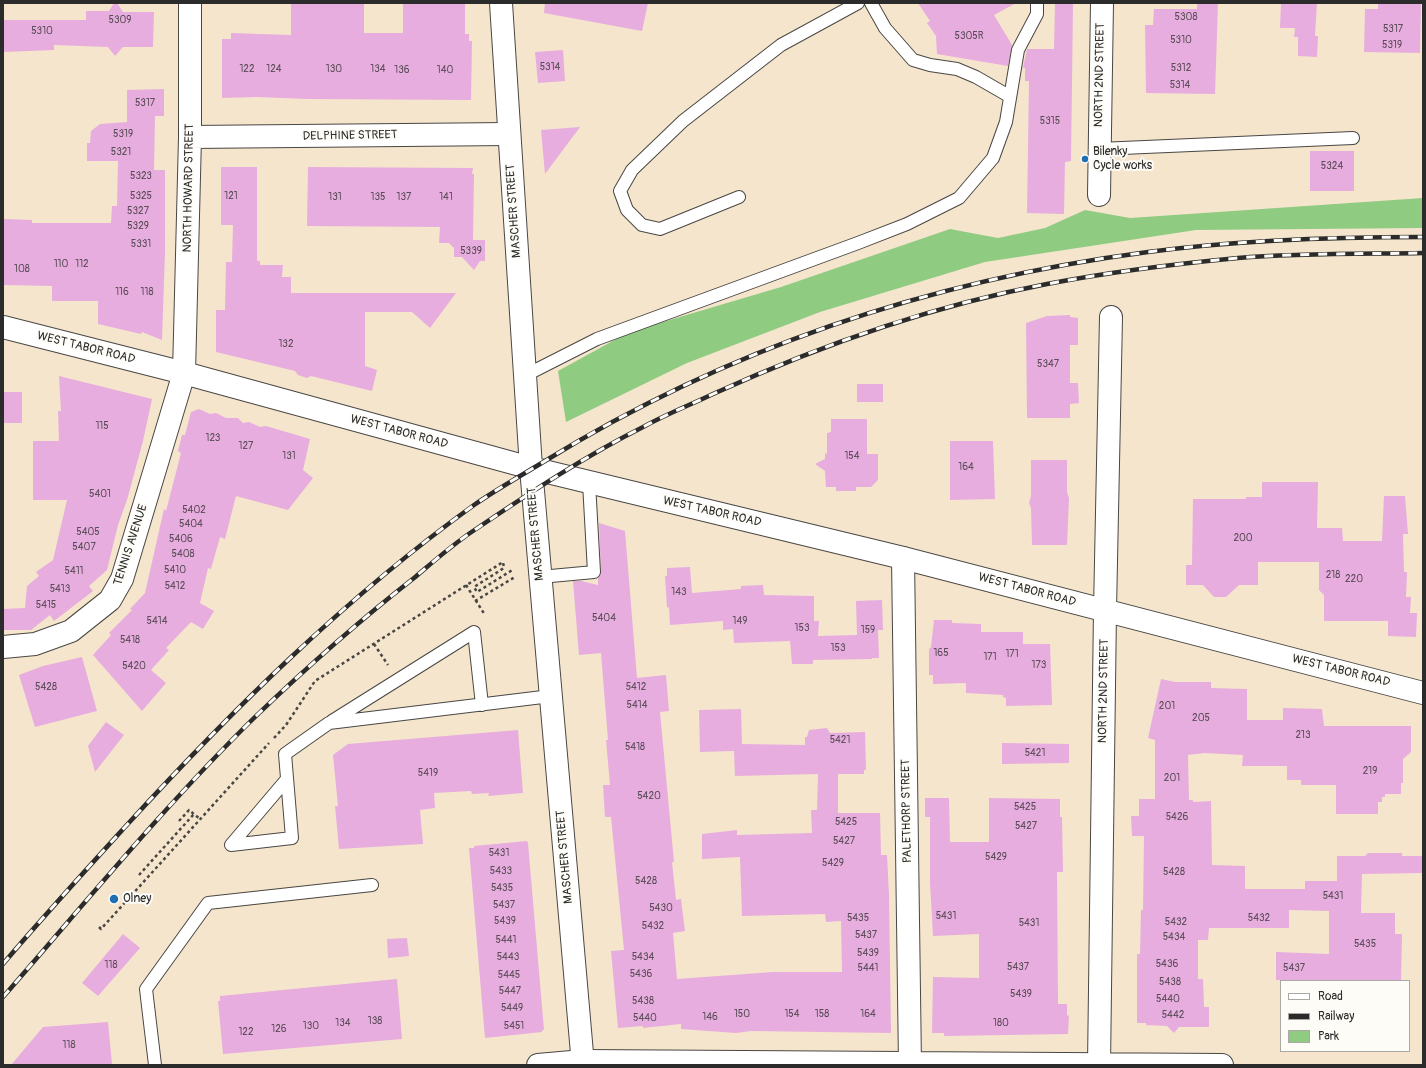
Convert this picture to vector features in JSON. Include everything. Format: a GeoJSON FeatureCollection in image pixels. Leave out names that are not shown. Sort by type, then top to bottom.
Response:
{"type":"FeatureCollection","features":[{"type":"Feature","properties":{"kind":"street","name":"NORTH HOWARD STREET"},"geometry":{"type":"LineString","coordinates":[[184,372],[190,138],[190,3]]}},
{"type":"Feature","properties":{"kind":"street","name":"MASCHER STREET"},"geometry":{"type":"LineString","coordinates":[[501,3],[531,468],[583,1063]]}},
{"type":"Feature","properties":{"kind":"street","name":"NORTH 2ND STREET"},"geometry":{"type":"LineString","coordinates":[[1099,195],[1102,3]]}},
{"type":"Feature","properties":{"kind":"street","name":"DELPHINE STREET"},"geometry":{"type":"LineString","coordinates":[[190,138],[509,134]]}},
{"type":"Feature","properties":{"kind":"street","name":"NORTH 2ND STREET"},"geometry":{"type":"LineString","coordinates":[[1098,1064],[1111,317]]}},
{"type":"Feature","properties":{"kind":"street","name":"WEST TABOR ROAD"},"geometry":{"type":"LineString","coordinates":[[3,327],[184,372],[531,468],[903,558],[1423,693]]}},
{"type":"Feature","properties":{"kind":"street","name":"TENNIS AVENUE"},"geometry":{"type":"LineString","coordinates":[[3,647],[35,644],[71,631],[110,600],[122,579],[184,372]]}},
{"type":"Feature","properties":{"kind":"street","name":"PALETHORP STREET"},"geometry":{"type":"LineString","coordinates":[[903,558],[910,1064]]}},
{"type":"Feature","properties":{"kind":"street"},"geometry":{"type":"LineString","coordinates":[[538,1065],[583,1063],[1222,1065]]}},
{"type":"Feature","properties":{"kind":"lane"},"geometry":{"type":"LineString","coordinates":[[739,197],[660,229],[642,225],[627,210],[620,190],[632,170],[683,121],[781,45],[858,3]]}},
{"type":"Feature","properties":{"kind":"lane"},"geometry":{"type":"LineString","coordinates":[[871,3],[885,28],[913,60],[930,65],[956,69],[976,77],[1009,96]]}},
{"type":"Feature","properties":{"kind":"lane"},"geometry":{"type":"LineString","coordinates":[[524,376],[597,339],[907,224],[959,198],[993,158],[1006,122],[1009,96],[1018,50],[1037,14],[1037,3]]}},
{"type":"Feature","properties":{"kind":"lane"},"geometry":{"type":"LineString","coordinates":[[1099,149],[1353,138]]}},
{"type":"Feature","properties":{"kind":"lane"},"geometry":{"type":"LineString","coordinates":[[540,577],[594,572],[589,482]]}},
{"type":"Feature","properties":{"kind":"lane"},"geometry":{"type":"LineString","coordinates":[[287,779],[231,844],[292,838],[285,754],[329,723],[397,679],[474,632],[482,704]]}},
{"type":"Feature","properties":{"kind":"lane"},"geometry":{"type":"LineString","coordinates":[[329,723],[551,696]]}},
{"type":"Feature","properties":{"kind":"lane"},"geometry":{"type":"LineString","coordinates":[[155,1065],[146,990],[208,903],[372,885]]}},
{"type":"Feature","properties":{"kind":"path"},"geometry":{"type":"LineString","coordinates":[[503,562],[504,568],[474,587],[477,592],[514,569]]}},
{"type":"Feature","properties":{"kind":"path"},"geometry":{"type":"LineString","coordinates":[[476,601],[515,577]]}},
{"type":"Feature","properties":{"kind":"path"},"geometry":{"type":"LineString","coordinates":[[466,585],[485,616]]}},
{"type":"Feature","properties":{"kind":"path"},"geometry":{"type":"LineString","coordinates":[[374,644],[397,679]]}},
{"type":"Feature","properties":{"kind":"path"},"geometry":{"type":"LineString","coordinates":[[179,821],[189,810],[200,819]]}},
{"type":"Feature","properties":{"kind":"path"},"geometry":{"type":"LineString","coordinates":[[139,875],[194,814]]}},
{"type":"Feature","properties":{"kind":"green space"},"geometry":{"type":"Polygon","coordinates":[[[1423,198],[1423,228],[1196,230],[985,262],[820,312],[687,363],[566,422],[558,371],[629,332],[781,287],[950,229],[998,238],[1045,228],[1085,210],[1130,218],[1423,198]]]}},
{"type":"Feature","properties":{"kind":"building"},"geometry":{"type":"Polygon","coordinates":[[[114,3],[117,3],[123,12],[154,12],[153,47],[123,47],[115,56],[108,47],[54,45],[54,50],[3,52],[3,20],[86,20],[86,11],[109,11],[114,3]]]}},
{"type":"Feature","properties":{"kind":"building"},"geometry":{"type":"Polygon","coordinates":[[[291,3],[364,3],[364,33],[403,33],[403,3],[465,3],[465,34],[469,34],[469,41],[472,41],[471,100],[308,99],[257,97],[222,98],[222,39],[231,39],[231,33],[291,35],[291,3]]]}},
{"type":"Feature","properties":{"kind":"building"},"geometry":{"type":"Polygon","coordinates":[[[545,3],[648,3],[642,31],[544,13],[545,3]]]}},
{"type":"Feature","properties":{"kind":"building"},"geometry":{"type":"Polygon","coordinates":[[[918,3],[1016,3],[994,15],[1012,45],[1008,66],[937,54],[936,36],[927,23],[930,21],[918,3]]]}},
{"type":"Feature","properties":{"kind":"building"},"geometry":{"type":"Polygon","coordinates":[[[1055,3],[1073,3],[1071,161],[1065,162],[1064,214],[1027,213],[1029,81],[1025,81],[1025,68],[1023,68],[1027,49],[1054,49],[1055,3]]]}},
{"type":"Feature","properties":{"kind":"building"},"geometry":{"type":"Polygon","coordinates":[[[1197,3],[1218,3],[1215,94],[1146,93],[1145,25],[1153,25],[1154,9],[1197,9],[1197,3]]]}},
{"type":"Feature","properties":{"kind":"building"},"geometry":{"type":"Polygon","coordinates":[[[1281,3],[1317,3],[1315,36],[1318,36],[1317,57],[1298,56],[1298,37],[1294,37],[1295,28],[1280,28],[1281,3]]]}},
{"type":"Feature","properties":{"kind":"building"},"geometry":{"type":"Polygon","coordinates":[[[1378,3],[1421,3],[1420,53],[1364,52],[1365,9],[1378,9],[1378,3]]]}},
{"type":"Feature","properties":{"kind":"building"},"geometry":{"type":"Polygon","coordinates":[[[563,50],[565,81],[538,83],[535,52],[563,50]]]}},
{"type":"Feature","properties":{"kind":"building"},"geometry":{"type":"Polygon","coordinates":[[[164,89],[164,116],[155,116],[154,170],[165,170],[165,253],[162,340],[142,332],[141,334],[98,324],[98,301],[52,301],[52,286],[3,285],[3,219],[32,220],[32,223],[111,223],[112,206],[117,206],[118,161],[87,161],[87,143],[90,143],[91,131],[100,124],[127,122],[127,90],[164,89]]]}},
{"type":"Feature","properties":{"kind":"building"},"geometry":{"type":"Polygon","coordinates":[[[580,127],[545,174],[541,130],[580,127]]]}},
{"type":"Feature","properties":{"kind":"building"},"geometry":{"type":"Polygon","coordinates":[[[1310,151],[1354,151],[1354,191],[1310,191],[1310,151]]]}},
{"type":"Feature","properties":{"kind":"building"},"geometry":{"type":"Polygon","coordinates":[[[221,167],[257,167],[257,261],[260,261],[260,265],[283,265],[282,277],[291,277],[291,293],[456,293],[430,328],[412,312],[365,312],[365,366],[377,370],[372,391],[311,376],[307,378],[298,375],[295,371],[216,352],[216,310],[225,310],[226,262],[232,262],[233,225],[221,225],[221,167]]]}},
{"type":"Feature","properties":{"kind":"building"},"geometry":{"type":"Polygon","coordinates":[[[308,167],[473,168],[473,240],[485,240],[485,261],[480,261],[474,270],[462,257],[454,257],[454,248],[449,243],[439,243],[440,227],[307,226],[308,167]]]}},
{"type":"Feature","properties":{"kind":"building"},"geometry":{"type":"Polygon","coordinates":[[[1070,315],[1070,317],[1078,318],[1078,345],[1070,345],[1070,383],[1078,383],[1079,403],[1070,404],[1070,418],[1027,418],[1026,323],[1047,316],[1070,315]]]}},
{"type":"Feature","properties":{"kind":"building"},"geometry":{"type":"Polygon","coordinates":[[[59,376],[152,399],[143,441],[127,500],[118,525],[107,570],[89,586],[93,591],[54,621],[50,615],[31,630],[3,630],[3,609],[25,608],[27,586],[39,576],[36,572],[53,560],[67,500],[33,500],[33,441],[59,441],[58,411],[61,411],[59,376]]]}},
{"type":"Feature","properties":{"kind":"building"},"geometry":{"type":"Polygon","coordinates":[[[857,384],[883,384],[883,402],[857,402],[857,384]]]}},
{"type":"Feature","properties":{"kind":"building"},"geometry":{"type":"Polygon","coordinates":[[[3,392],[22,392],[22,423],[3,423],[3,392]]]}},
{"type":"Feature","properties":{"kind":"building"},"geometry":{"type":"Polygon","coordinates":[[[199,409],[210,414],[216,413],[226,418],[238,418],[243,423],[249,422],[260,427],[266,426],[310,439],[303,470],[313,478],[288,510],[236,496],[225,539],[220,537],[211,569],[208,568],[200,603],[214,611],[203,629],[191,622],[166,648],[169,650],[151,670],[166,683],[142,711],[93,655],[111,635],[109,633],[132,610],[130,609],[145,593],[164,509],[166,511],[181,453],[178,451],[182,435],[185,435],[191,412],[199,409]]]}},
{"type":"Feature","properties":{"kind":"building"},"geometry":{"type":"Polygon","coordinates":[[[831,419],[867,419],[867,454],[878,454],[878,480],[871,487],[856,487],[856,491],[836,491],[836,487],[826,487],[825,471],[815,464],[825,459],[825,453],[827,454],[827,433],[831,432],[831,419]]]}},
{"type":"Feature","properties":{"kind":"building"},"geometry":{"type":"Polygon","coordinates":[[[950,441],[993,441],[995,499],[950,500],[950,441]]]}},
{"type":"Feature","properties":{"kind":"building"},"geometry":{"type":"Polygon","coordinates":[[[1031,460],[1067,460],[1067,492],[1069,498],[1067,545],[1032,545],[1031,508],[1029,503],[1031,496],[1031,460]]]}},
{"type":"Feature","properties":{"kind":"building"},"geometry":{"type":"Polygon","coordinates":[[[1262,482],[1318,482],[1317,528],[1342,528],[1343,541],[1382,541],[1384,496],[1405,496],[1408,534],[1403,534],[1404,572],[1407,572],[1406,597],[1411,597],[1410,613],[1417,613],[1416,637],[1388,636],[1388,621],[1324,621],[1324,595],[1319,590],[1319,562],[1258,562],[1258,585],[1239,585],[1226,597],[1214,597],[1203,585],[1186,585],[1186,565],[1192,565],[1193,499],[1246,499],[1246,497],[1262,497],[1262,482]]]}},
{"type":"Feature","properties":{"kind":"building"},"geometry":{"type":"Polygon","coordinates":[[[599,523],[625,531],[637,678],[666,675],[669,711],[660,712],[674,862],[672,862],[676,900],[681,899],[685,931],[673,933],[677,979],[773,972],[842,972],[841,921],[826,922],[825,914],[742,916],[740,857],[702,859],[702,834],[737,830],[737,835],[812,833],[811,810],[817,810],[818,774],[735,776],[734,751],[700,752],[699,710],[741,709],[742,744],[805,745],[805,737],[807,737],[809,730],[827,728],[830,733],[865,732],[866,770],[864,770],[864,774],[838,774],[838,813],[880,813],[881,855],[887,855],[889,895],[891,1033],[751,1031],[736,1033],[681,1029],[681,1024],[643,1028],[643,1026],[618,1028],[611,951],[624,950],[611,817],[605,817],[603,785],[610,785],[601,653],[579,655],[573,581],[581,581],[598,585],[598,578],[601,572],[599,523]]]}},
{"type":"Feature","properties":{"kind":"building"},"geometry":{"type":"Polygon","coordinates":[[[690,567],[692,593],[741,589],[741,586],[763,585],[764,595],[814,596],[814,621],[819,621],[818,636],[857,635],[856,601],[882,600],[883,630],[878,630],[879,658],[813,660],[813,664],[792,664],[790,641],[734,643],[733,629],[723,630],[723,621],[670,625],[669,607],[667,608],[665,576],[667,576],[667,568],[690,567]]]}},
{"type":"Feature","properties":{"kind":"building"},"geometry":{"type":"Polygon","coordinates":[[[934,620],[952,620],[952,623],[981,624],[981,632],[1023,632],[1023,644],[1050,644],[1052,705],[1006,706],[1006,698],[1003,697],[1003,695],[966,693],[966,683],[933,684],[933,675],[929,675],[929,649],[931,647],[934,620]]]}},
{"type":"Feature","properties":{"kind":"building"},"geometry":{"type":"Polygon","coordinates":[[[82,657],[97,711],[35,727],[19,675],[43,666],[82,657]]]}},
{"type":"Feature","properties":{"kind":"building"},"geometry":{"type":"Polygon","coordinates":[[[1161,679],[1175,682],[1211,682],[1211,688],[1247,689],[1247,720],[1283,720],[1283,708],[1322,709],[1324,726],[1411,726],[1411,752],[1403,759],[1403,783],[1401,783],[1401,794],[1385,794],[1385,797],[1382,797],[1382,802],[1378,802],[1378,814],[1336,814],[1336,785],[1301,785],[1301,780],[1287,780],[1287,766],[1242,766],[1243,755],[1205,753],[1188,755],[1189,800],[1193,800],[1193,802],[1211,801],[1212,865],[1245,866],[1245,889],[1305,889],[1305,881],[1337,881],[1337,856],[1365,856],[1368,853],[1402,853],[1402,856],[1423,856],[1423,873],[1362,874],[1361,913],[1395,913],[1395,934],[1402,934],[1401,980],[1276,980],[1276,952],[1329,954],[1329,911],[1289,910],[1289,928],[1209,928],[1208,940],[1198,940],[1198,979],[1203,979],[1204,1007],[1209,1007],[1209,1027],[1179,1027],[1174,1033],[1167,1026],[1137,1023],[1137,954],[1140,954],[1141,910],[1143,910],[1144,836],[1132,836],[1131,816],[1139,816],[1139,799],[1155,799],[1155,740],[1148,738],[1161,679]]]}},
{"type":"Feature","properties":{"kind":"building"},"geometry":{"type":"Polygon","coordinates":[[[106,722],[124,735],[95,772],[88,746],[106,722]]]}},
{"type":"Feature","properties":{"kind":"building"},"geometry":{"type":"Polygon","coordinates":[[[518,730],[523,793],[488,796],[489,793],[472,794],[471,791],[434,793],[435,808],[420,810],[423,844],[339,849],[335,806],[338,806],[333,755],[348,744],[518,730]]]}},
{"type":"Feature","properties":{"kind":"building"},"geometry":{"type":"Polygon","coordinates":[[[1002,743],[1069,744],[1069,763],[1002,764],[1002,743]]]}},
{"type":"Feature","properties":{"kind":"building"},"geometry":{"type":"Polygon","coordinates":[[[925,798],[949,798],[950,842],[989,842],[989,798],[1060,799],[1060,817],[1062,817],[1063,872],[1057,872],[1058,1004],[1067,1004],[1067,1016],[1069,1015],[1068,1034],[944,1036],[944,1033],[932,1033],[933,977],[979,978],[979,934],[933,936],[930,883],[930,817],[925,817],[925,798]]]}},
{"type":"Feature","properties":{"kind":"building"},"geometry":{"type":"Polygon","coordinates":[[[527,841],[544,1030],[542,1030],[542,1032],[485,1038],[469,848],[474,848],[474,846],[527,841]]]}},
{"type":"Feature","properties":{"kind":"building"},"geometry":{"type":"Polygon","coordinates":[[[123,934],[140,948],[98,996],[82,983],[123,934]]]}},
{"type":"Feature","properties":{"kind":"building"},"geometry":{"type":"Polygon","coordinates":[[[407,938],[409,956],[388,958],[387,939],[407,938]]]}},
{"type":"Feature","properties":{"kind":"building"},"geometry":{"type":"Polygon","coordinates":[[[397,979],[402,1039],[223,1054],[218,1001],[220,1001],[220,996],[397,979]]]}},
{"type":"Feature","properties":{"kind":"building"},"geometry":{"type":"Polygon","coordinates":[[[108,1022],[112,1064],[11,1065],[43,1027],[108,1022]]]}},
{"type":"Feature","properties":{"kind":"railway"},"geometry":{"type":"LineString","coordinates":[[3,964],[165,783],[248,698],[335,617],[380,578],[474,505],[518,477],[615,420],[687,384],[760,352],[835,324],[912,300],[989,280],[1068,264],[1182,248],[1286,240],[1423,237]]}},
{"type":"Feature","properties":{"kind":"railway"},"geometry":{"type":"LineString","coordinates":[[3,997],[190,784],[256,716],[313,663],[373,611],[465,536],[557,476],[662,417],[754,376],[836,343],[919,316],[1004,293],[1118,272],[1238,258],[1308,254],[1423,253]]}},
{"type":"Feature","properties":{"kind":"place","name":"Bilenky Cycle works"},"geometry":{"type":"Point","coordinates":[1085,159]}},
{"type":"Feature","properties":{"kind":"place","name":"Olney"},"geometry":{"type":"Point","coordinates":[114,899]}}]}
